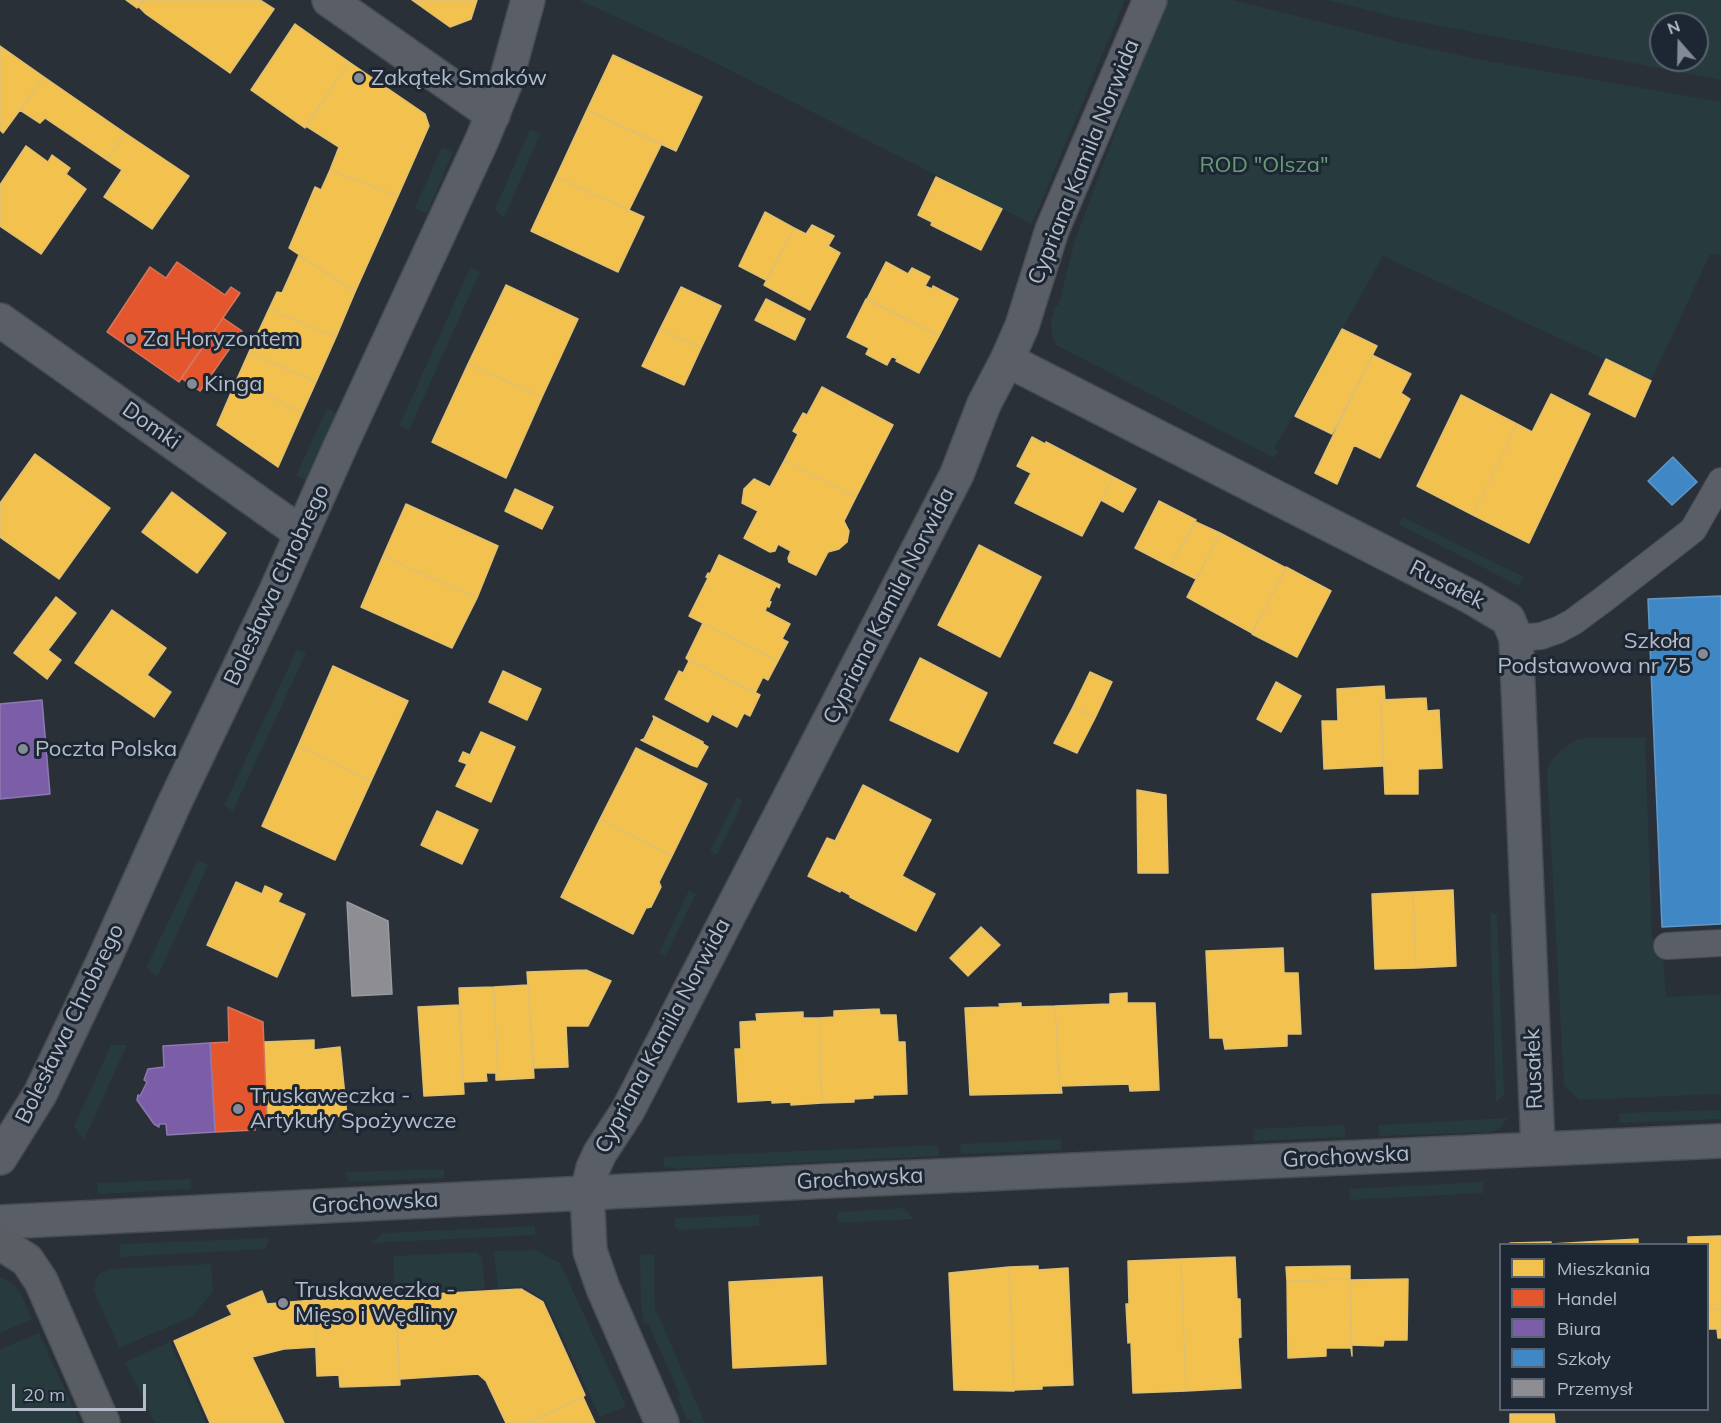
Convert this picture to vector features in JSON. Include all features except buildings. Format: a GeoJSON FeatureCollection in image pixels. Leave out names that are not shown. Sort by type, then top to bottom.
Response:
{"type":"FeatureCollection","features":[{"type":"Feature","properties":{"kind":"street"},"geometry":{"type":"LineString","coordinates":[[329,0],[493,115]]}},
{"type":"Feature","properties":{"kind":"street","name":"Bolesława Chrobrego"},"geometry":{"type":"LineString","coordinates":[[0,1158],[45,1083],[493,115],[509,70],[528,0]]}},
{"type":"Feature","properties":{"kind":"street","name":"Cypriana Kamila Norwida"},"geometry":{"type":"LineString","coordinates":[[586,1192],[600,1153],[628,1110],[957,474],[984,404],[1022,326],[1052,230],[1150,0]]}},
{"type":"Feature","properties":{"kind":"street","name":"Domki"},"geometry":{"type":"LineString","coordinates":[[0,320],[301,533]]}},
{"type":"Feature","properties":{"kind":"street","name":"Rusałek"},"geometry":{"type":"LineString","coordinates":[[1007,360],[1499,612],[1508,619],[1516,638],[1538,1148]]}},
{"type":"Feature","properties":{"kind":"street","name":"Grochowska"},"geometry":{"type":"LineString","coordinates":[[0,1222],[586,1192],[1721,1141]]}},
{"type":"Feature","properties":{"kind":"street"},"geometry":{"type":"LineString","coordinates":[[586,1192],[588,1240],[593,1264],[662,1423]]}},
{"type":"Feature","properties":{"kind":"street"},"geometry":{"type":"LineString","coordinates":[[0,1243],[27,1260],[41,1281],[103,1423]]}},
{"type":"Feature","properties":{"kind":"lane"},"geometry":{"type":"LineString","coordinates":[[1694,530],[1721,481]]}},
{"type":"Feature","properties":{"kind":"lane"},"geometry":{"type":"LineString","coordinates":[[1516,638],[1541,636],[1573,622],[1694,530],[1721,519]]}},
{"type":"Feature","properties":{"kind":"lane"},"geometry":{"type":"LineString","coordinates":[[1667,946],[1721,943]]}},
{"type":"Feature","properties":{"kind":"green space"},"geometry":{"type":"Polygon","coordinates":[[[579,0],[1125,0],[1032,224],[706,58],[579,0]]]}},
{"type":"Feature","properties":{"kind":"green space","name":"ROD \"Olsza\""},"geometry":{"type":"Polygon","coordinates":[[[1164,0],[1233,0],[1403,43],[1482,60],[1721,102],[1721,254],[1710,254],[1651,381],[1383,256],[1274,449],[1278,451],[1274,458],[1056,345],[1051,322],[1055,306],[1058,306],[1075,241],[1164,0]]]}},
{"type":"Feature","properties":{"kind":"green space"},"geometry":{"type":"Polygon","coordinates":[[[1328,0],[1721,0],[1721,80],[1680,72],[1709,72],[1709,12],[1649,12],[1649,66],[1389,16],[1328,0]]]}},
{"type":"Feature","properties":{"kind":"green space"},"geometry":{"type":"Polygon","coordinates":[[[530,129],[540,134],[504,218],[495,209],[530,129]]]}},
{"type":"Feature","properties":{"kind":"green space"},"geometry":{"type":"Polygon","coordinates":[[[442,147],[453,152],[427,214],[415,208],[442,147]]]}},
{"type":"Feature","properties":{"kind":"green space"},"geometry":{"type":"Polygon","coordinates":[[[470,268],[480,272],[409,430],[399,426],[470,268]]]}},
{"type":"Feature","properties":{"kind":"green space"},"geometry":{"type":"Polygon","coordinates":[[[327,408],[338,414],[308,481],[296,476],[327,408]]]}},
{"type":"Feature","properties":{"kind":"green space"},"geometry":{"type":"Polygon","coordinates":[[[1403,517],[1524,577],[1519,586],[1398,524],[1403,517]]]}},
{"type":"Feature","properties":{"kind":"green space"},"geometry":{"type":"Polygon","coordinates":[[[297,649],[306,653],[233,811],[224,806],[297,649]]]}},
{"type":"Feature","properties":{"kind":"green space"},"geometry":{"type":"Polygon","coordinates":[[[1645,737],[1652,938],[1662,941],[1666,997],[1721,994],[1721,1094],[1579,1100],[1564,1085],[1547,771],[1559,752],[1576,740],[1645,737]]]}},
{"type":"Feature","properties":{"kind":"green space"},"geometry":{"type":"Polygon","coordinates":[[[737,797],[743,801],[717,855],[710,851],[737,797]]]}},
{"type":"Feature","properties":{"kind":"green space"},"geometry":{"type":"Polygon","coordinates":[[[198,860],[208,865],[157,978],[147,966],[198,860]]]}},
{"type":"Feature","properties":{"kind":"green space"},"geometry":{"type":"Polygon","coordinates":[[[689,890],[696,894],[665,957],[659,953],[689,890]]]}},
{"type":"Feature","properties":{"kind":"green space"},"geometry":{"type":"Polygon","coordinates":[[[1490,912],[1497,915],[1504,1095],[1496,1102],[1490,912]]]}},
{"type":"Feature","properties":{"kind":"green space"},"geometry":{"type":"Polygon","coordinates":[[[111,1045],[127,1045],[84,1140],[74,1126],[111,1045]]]}},
{"type":"Feature","properties":{"kind":"green space"},"geometry":{"type":"Polygon","coordinates":[[[1721,1110],[1721,1119],[1620,1123],[1619,1113],[1721,1110]]]}},
{"type":"Feature","properties":{"kind":"green space"},"geometry":{"type":"Polygon","coordinates":[[[1508,1118],[1498,1130],[1493,1132],[1379,1136],[1378,1125],[1508,1118]]]}},
{"type":"Feature","properties":{"kind":"green space"},"geometry":{"type":"Polygon","coordinates":[[[1344,1125],[1346,1137],[1254,1141],[1253,1129],[1344,1125]]]}},
{"type":"Feature","properties":{"kind":"green space"},"geometry":{"type":"Polygon","coordinates":[[[1061,1139],[1061,1150],[961,1154],[960,1144],[1061,1139]]]}},
{"type":"Feature","properties":{"kind":"green space"},"geometry":{"type":"Polygon","coordinates":[[[938,1145],[939,1156],[678,1169],[664,1167],[663,1157],[938,1145]]]}},
{"type":"Feature","properties":{"kind":"green space"},"geometry":{"type":"Polygon","coordinates":[[[444,1169],[444,1178],[349,1182],[346,1172],[444,1169]]]}},
{"type":"Feature","properties":{"kind":"green space"},"geometry":{"type":"Polygon","coordinates":[[[191,1179],[191,1189],[98,1194],[98,1183],[191,1179]]]}},
{"type":"Feature","properties":{"kind":"green space"},"geometry":{"type":"Polygon","coordinates":[[[1483,1182],[1484,1193],[1350,1200],[1349,1189],[1483,1182]]]}},
{"type":"Feature","properties":{"kind":"green space"},"geometry":{"type":"Polygon","coordinates":[[[904,1208],[913,1219],[838,1223],[837,1212],[904,1208]]]}},
{"type":"Feature","properties":{"kind":"green space"},"geometry":{"type":"Polygon","coordinates":[[[759,1215],[759,1226],[681,1230],[675,1228],[675,1218],[759,1215]]]}},
{"type":"Feature","properties":{"kind":"green space"},"geometry":{"type":"Polygon","coordinates":[[[535,1226],[535,1235],[372,1243],[383,1233],[535,1226]]]}},
{"type":"Feature","properties":{"kind":"green space"},"geometry":{"type":"Polygon","coordinates":[[[270,1238],[265,1249],[120,1257],[119,1245],[122,1244],[270,1238]]]}},
{"type":"Feature","properties":{"kind":"green space"},"geometry":{"type":"Polygon","coordinates":[[[535,1250],[560,1263],[626,1406],[600,1417],[545,1300],[523,1287],[498,1288],[494,1251],[535,1250]]]}},
{"type":"Feature","properties":{"kind":"green space"},"geometry":{"type":"Polygon","coordinates":[[[476,1252],[482,1257],[485,1289],[395,1294],[393,1256],[476,1252]]]}},
{"type":"Feature","properties":{"kind":"green space"},"geometry":{"type":"Polygon","coordinates":[[[654,1254],[655,1308],[705,1423],[692,1423],[690,1419],[687,1420],[677,1396],[680,1395],[648,1323],[644,1324],[641,1305],[640,1255],[654,1254]]]}},
{"type":"Feature","properties":{"kind":"green space"},"geometry":{"type":"Polygon","coordinates":[[[211,1264],[213,1291],[193,1316],[119,1348],[94,1291],[99,1274],[110,1269],[211,1264]]]}},
{"type":"Feature","properties":{"kind":"green space"},"geometry":{"type":"Polygon","coordinates":[[[0,1277],[14,1284],[32,1319],[0,1333],[0,1277]]]}},
{"type":"Feature","properties":{"kind":"green space"},"geometry":{"type":"Polygon","coordinates":[[[39,1333],[80,1423],[0,1423],[0,1349],[39,1333]]]}},
{"type":"Feature","properties":{"kind":"green space"},"geometry":{"type":"Polygon","coordinates":[[[170,1342],[206,1423],[155,1423],[125,1362],[170,1342]]]}},
{"type":"Feature","properties":{"kind":"place","name":"Zakątek Smaków"},"geometry":{"type":"Point","coordinates":[359,78]}},
{"type":"Feature","properties":{"kind":"place","name":"Za Horyzontem"},"geometry":{"type":"Point","coordinates":[131,339]}},
{"type":"Feature","properties":{"kind":"place","name":"Kinga"},"geometry":{"type":"Point","coordinates":[192,384]}},
{"type":"Feature","properties":{"kind":"place","name":"Szkoła Podstawowa nr 75"},"geometry":{"type":"Point","coordinates":[1703,654]}},
{"type":"Feature","properties":{"kind":"place","name":"Poczta Polska"},"geometry":{"type":"Point","coordinates":[23,749]}},
{"type":"Feature","properties":{"kind":"place","name":"Truskaweczka - Artykuły Spożywcze"},"geometry":{"type":"Point","coordinates":[238,1109]}},
{"type":"Feature","properties":{"kind":"place","name":"Truskaweczka - Mięso i Wędliny"},"geometry":{"type":"Point","coordinates":[283,1303]}}]}
